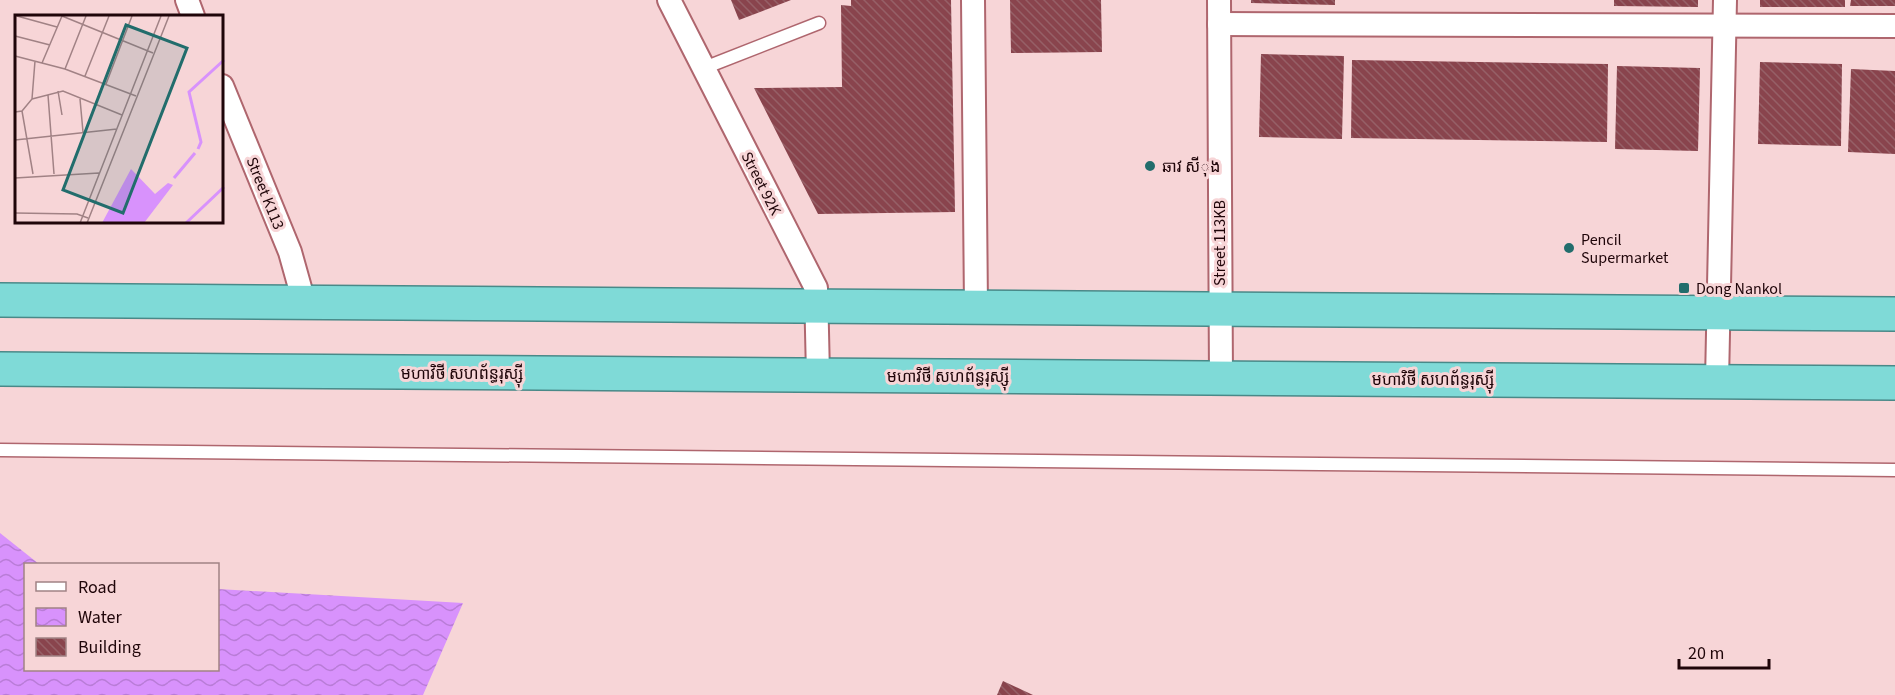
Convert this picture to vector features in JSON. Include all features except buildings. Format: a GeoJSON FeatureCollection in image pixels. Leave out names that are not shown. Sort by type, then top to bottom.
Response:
{"type":"FeatureCollection","features":[{"type":"Feature","properties":{"kind":"highway"},"geometry":{"type":"LineString","coordinates":[[0,300],[1895,314]]}},
{"type":"Feature","properties":{"kind":"highway","name":"មហាវិថី សហព័ន្ធរុស្ស៊ី"},"geometry":{"type":"LineString","coordinates":[[0,369],[1895,384]]}},
{"type":"Feature","properties":{"kind":"street"},"geometry":{"type":"LineString","coordinates":[[187,0],[194,15]]}},
{"type":"Feature","properties":{"kind":"street","name":"Street 92K"},"geometry":{"type":"LineString","coordinates":[[669,0],[816,288],[818,375]]}},
{"type":"Feature","properties":{"kind":"street"},"geometry":{"type":"LineString","coordinates":[[973,0],[976,306]]}},
{"type":"Feature","properties":{"kind":"street","name":"Street 113KB"},"geometry":{"type":"LineString","coordinates":[[1219,0],[1221,378]]}},
{"type":"Feature","properties":{"kind":"street"},"geometry":{"type":"LineString","coordinates":[[1717,381],[1725,0]]}},
{"type":"Feature","properties":{"kind":"street"},"geometry":{"type":"LineString","coordinates":[[1219,24],[1895,26]]}},
{"type":"Feature","properties":{"kind":"street","name":"Street K113"},"geometry":{"type":"LineString","coordinates":[[224,91],[290,252],[304,302]]}},
{"type":"Feature","properties":{"kind":"lane"},"geometry":{"type":"LineString","coordinates":[[704,68],[819,23]]}},
{"type":"Feature","properties":{"kind":"lane"},"geometry":{"type":"LineString","coordinates":[[0,450],[1895,470]]}},
{"type":"Feature","properties":{"kind":"water"},"geometry":{"type":"Polygon","coordinates":[[[0,533],[38,563],[24,563],[24,671],[219,671],[219,589],[463,603],[423,695],[0,695],[0,533]]]}},
{"type":"Feature","properties":{"kind":"place","name":"ឆាវ សីុង"},"geometry":{"type":"Point","coordinates":[1150,166]}},
{"type":"Feature","properties":{"kind":"place","name":"Pencil Supermarket"},"geometry":{"type":"Point","coordinates":[1569,248]}},
{"type":"Feature","properties":{"kind":"place","name":"Dong Nankol"},"geometry":{"type":"Point","coordinates":[1684,288]}}]}
